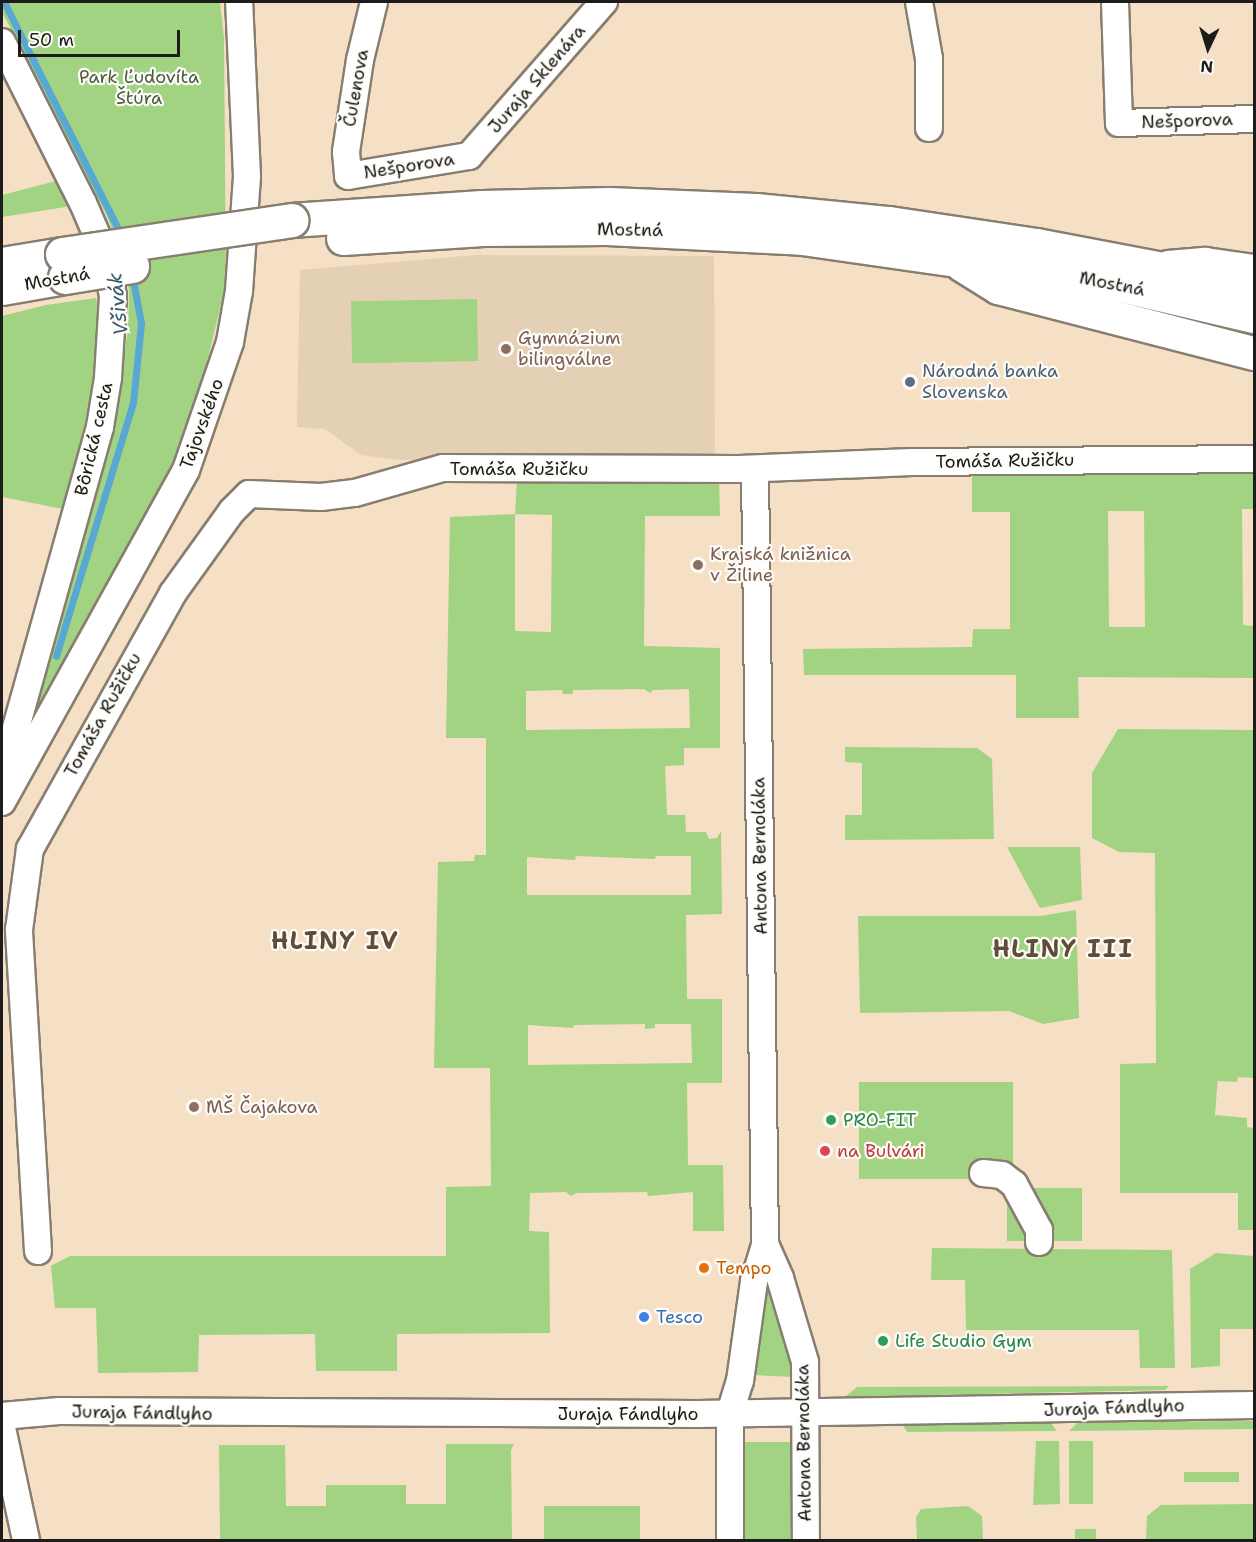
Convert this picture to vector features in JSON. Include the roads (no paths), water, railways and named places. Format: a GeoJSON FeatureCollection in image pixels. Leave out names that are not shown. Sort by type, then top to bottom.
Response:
{"type":"FeatureCollection","features":[{"type":"Feature","properties":{"kind":"main road","name":"Mostná"},"geometry":{"type":"LineString","coordinates":[[2,264],[57,266],[293,231],[482,207],[702,207],[889,223],[1146,266],[1254,291]]}},
{"type":"Feature","properties":{"kind":"main road","name":"Mostná"},"geometry":{"type":"LineString","coordinates":[[293,231],[607,228],[802,238],[1103,281],[1254,316]]}},
{"type":"Feature","properties":{"kind":"main road"},"geometry":{"type":"LineString","coordinates":[[952,258],[998,287],[1254,353]]}},
{"type":"Feature","properties":{"kind":"main road"},"geometry":{"type":"LineString","coordinates":[[2,259],[57,266]]}},
{"type":"Feature","properties":{"kind":"main road","name":"Mostná"},"geometry":{"type":"LineString","coordinates":[[2,288],[57,266]]}},
{"type":"Feature","properties":{"kind":"main road"},"geometry":{"type":"LineString","coordinates":[[2,305],[57,266]]}},
{"type":"Feature","properties":{"kind":"street","name":"Tajovského"},"geometry":{"type":"LineString","coordinates":[[2,802],[186,470],[230,342],[239,291],[247,176],[239,2]]}},
{"type":"Feature","properties":{"kind":"street","name":"Čulenova"},"geometry":{"type":"LineString","coordinates":[[348,176],[346,152],[374,2]]}},
{"type":"Feature","properties":{"kind":"street","name":"Juraja Sklenára"},"geometry":{"type":"LineString","coordinates":[[469,156],[604,2]]}},
{"type":"Feature","properties":{"kind":"street"},"geometry":{"type":"LineString","coordinates":[[919,2],[929,58],[929,128]]}},
{"type":"Feature","properties":{"kind":"street","name":"Nešporova"},"geometry":{"type":"LineString","coordinates":[[1115,2],[1119,123],[1254,119]]}},
{"type":"Feature","properties":{"kind":"street","name":"Bôrická cesta"},"geometry":{"type":"LineString","coordinates":[[2,42],[83,203],[104,252],[113,296],[108,378],[100,426],[2,778]]}},
{"type":"Feature","properties":{"kind":"street","name":"Nešporova"},"geometry":{"type":"LineString","coordinates":[[348,176],[469,156]]}},
{"type":"Feature","properties":{"kind":"street"},"geometry":{"type":"LineString","coordinates":[[1146,266],[1206,261],[1254,268]]}},
{"type":"Feature","properties":{"kind":"street","name":"Tomáša Ružičku"},"geometry":{"type":"LineString","coordinates":[[38,1251],[19,930],[30,849],[135,657],[173,593],[232,510],[249,495],[321,497],[355,492],[443,468],[755,469],[912,462],[1254,459]]}},
{"type":"Feature","properties":{"kind":"street","name":"Antona Bernoláka"},"geometry":{"type":"LineString","coordinates":[[730,1540],[730,1413],[740,1381],[754,1281],[765,1244],[755,469]]}},
{"type":"Feature","properties":{"kind":"street"},"geometry":{"type":"LineString","coordinates":[[983,1173],[1002,1175],[1014,1184],[1039,1230],[1039,1242]]}},
{"type":"Feature","properties":{"kind":"street","name":"Antona Bernoláka"},"geometry":{"type":"LineString","coordinates":[[765,1244],[780,1278],[805,1362],[806,1540]]}},
{"type":"Feature","properties":{"kind":"street","name":"Juraja Fándlyho"},"geometry":{"type":"LineString","coordinates":[[2,1416],[59,1412],[321,1415],[806,1413],[1254,1405]]}},
{"type":"Feature","properties":{"kind":"street"},"geometry":{"type":"LineString","coordinates":[[2,1428],[26,1540]]}},
{"type":"Feature","properties":{"kind":"waterway","name":"Všivák"},"geometry":{"type":"LineString","coordinates":[[4,2],[121,235]]}},
{"type":"Feature","properties":{"kind":"waterway","name":"Všivák"},"geometry":{"type":"LineString","coordinates":[[56,656],[133,403],[141,323],[132,275]]}},
{"type":"Feature","properties":{"kind":"place","name":"Gymnázium bilingválne"},"geometry":{"type":"Point","coordinates":[506,349]}},
{"type":"Feature","properties":{"kind":"place","name":"Národná banka Slovenska"},"geometry":{"type":"Point","coordinates":[910,382]}},
{"type":"Feature","properties":{"kind":"place","name":"Krajská knižnica v Žiline"},"geometry":{"type":"Point","coordinates":[698,565]}},
{"type":"Feature","properties":{"kind":"place","name":"MŠ Čajakova"},"geometry":{"type":"Point","coordinates":[194,1107]}},
{"type":"Feature","properties":{"kind":"place","name":"PRO-FIT"},"geometry":{"type":"Point","coordinates":[831,1120]}},
{"type":"Feature","properties":{"kind":"place","name":"na Bulvári"},"geometry":{"type":"Point","coordinates":[825,1151]}},
{"type":"Feature","properties":{"kind":"place","name":"Tempo"},"geometry":{"type":"Point","coordinates":[704,1268]}},
{"type":"Feature","properties":{"kind":"place","name":"Tesco"},"geometry":{"type":"Point","coordinates":[644,1317]}},
{"type":"Feature","properties":{"kind":"place","name":"Life Studio Gym"},"geometry":{"type":"Point","coordinates":[883,1341]}},
{"type":"Feature","properties":{"kind":"district","name":"HLINY IV"},"geometry":{"type":"Point","coordinates":[335,942]}},
{"type":"Feature","properties":{"kind":"district","name":"HLINY III"},"geometry":{"type":"Point","coordinates":[1063,950]}},
{"type":"Feature","properties":{"kind":"park label","name":"Park Ľudovíta Štúra"},"geometry":{"type":"Point","coordinates":[139,88]}}]}
